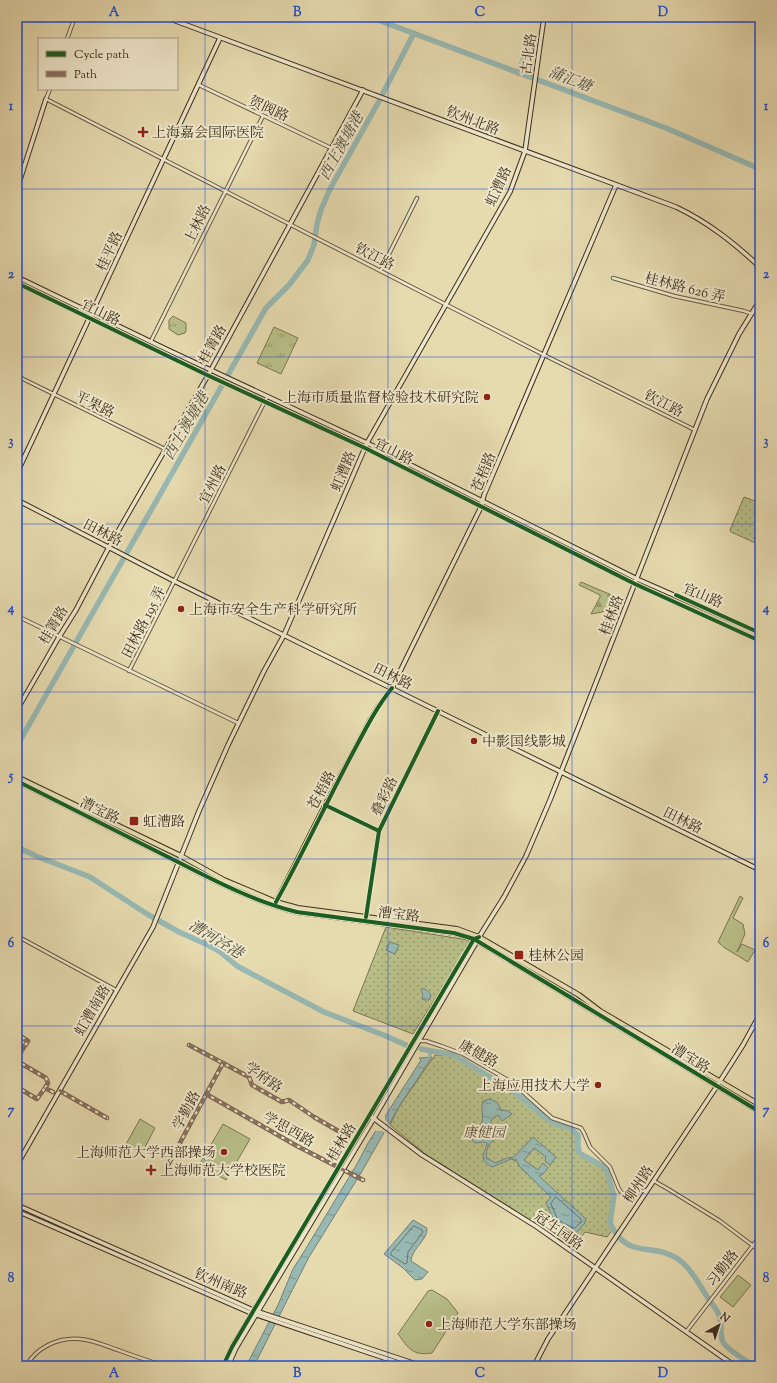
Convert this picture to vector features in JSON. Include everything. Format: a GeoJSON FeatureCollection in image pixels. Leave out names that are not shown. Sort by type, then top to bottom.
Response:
{"type":"FeatureCollection","features":[{"type":"Feature","properties":{"kind":"main road","name":"漕宝路"},"geometry":{"type":"LineString","coordinates":[[17,777],[181,856],[224,880],[275,904]]}},
{"type":"Feature","properties":{"kind":"main road","name":"漕宝路"},"geometry":{"type":"LineString","coordinates":[[17,781],[245,895],[275,904],[365,919],[457,929],[579,995],[600,1011],[760,1105]]}},
{"type":"Feature","properties":{"kind":"main road","name":"漕宝路"},"geometry":{"type":"LineString","coordinates":[[477,939],[760,1112]]}},
{"type":"Feature","properties":{"kind":"street"},"geometry":{"type":"LineString","coordinates":[[68,38],[75,17]]}},
{"type":"Feature","properties":{"kind":"street","name":"钦州北路"},"geometry":{"type":"LineString","coordinates":[[165,17],[676,207],[703,221],[727,238],[760,267]]}},
{"type":"Feature","properties":{"kind":"street","name":"古北路"},"geometry":{"type":"LineString","coordinates":[[533,94],[544,17]]}},
{"type":"Feature","properties":{"kind":"street","name":"桂平路"},"geometry":{"type":"LineString","coordinates":[[17,473],[220,38]]}},
{"type":"Feature","properties":{"kind":"street","name":"贺阀路"},"geometry":{"type":"LineString","coordinates":[[199,85],[331,148]]}},
{"type":"Feature","properties":{"kind":"street"},"geometry":{"type":"LineString","coordinates":[[17,189],[50,90]]}},
{"type":"Feature","properties":{"kind":"street","name":"桂箐路"},"geometry":{"type":"LineString","coordinates":[[17,710],[76,610],[109,547],[164,449],[211,370],[363,90]]}},
{"type":"Feature","properties":{"kind":"street","name":"虹漕路"},"geometry":{"type":"LineString","coordinates":[[178,862],[238,723],[284,634],[367,443],[510,192],[525,151],[533,94]]}},
{"type":"Feature","properties":{"kind":"street","name":"钦江路"},"geometry":{"type":"LineString","coordinates":[[46,99],[544,355],[695,430]]}},
{"type":"Feature","properties":{"kind":"street","name":"上林路"},"geometry":{"type":"LineString","coordinates":[[150,341],[263,116]]}},
{"type":"Feature","properties":{"kind":"street","name":"苍梧路"},"geometry":{"type":"LineString","coordinates":[[275,904],[325,805],[378,707],[392,688],[481,507],[484,495],[616,185]]}},
{"type":"Feature","properties":{"kind":"street"},"geometry":{"type":"LineString","coordinates":[[381,270],[417,198]]}},
{"type":"Feature","properties":{"kind":"street","name":"宜山路"},"geometry":{"type":"LineString","coordinates":[[17,277],[220,375],[367,443],[637,579],[760,633]]}},
{"type":"Feature","properties":{"kind":"street","name":"桂林路 626 弄"},"geometry":{"type":"LineString","coordinates":[[613,278],[674,296],[752,314]]}},
{"type":"Feature","properties":{"kind":"street","name":"宜山路"},"geometry":{"type":"LineString","coordinates":[[17,283],[207,375],[365,448],[635,584],[760,641]]}},
{"type":"Feature","properties":{"kind":"street","name":"桂林路"},"geometry":{"type":"LineString","coordinates":[[228,1366],[254,1312],[338,1168],[504,897],[526,856],[561,771],[707,399],[738,334],[760,300]]}},
{"type":"Feature","properties":{"kind":"street","name":"平果路"},"geometry":{"type":"LineString","coordinates":[[17,376],[164,449]]}},
{"type":"Feature","properties":{"kind":"street","name":"宜州路"},"geometry":{"type":"LineString","coordinates":[[174,581],[267,397]]}},
{"type":"Feature","properties":{"kind":"street","name":"田林路"},"geometry":{"type":"LineString","coordinates":[[17,500],[174,581],[760,870]]}},
{"type":"Feature","properties":{"kind":"street","name":"田林路 195 弄"},"geometry":{"type":"LineString","coordinates":[[129,671],[174,581]]}},
{"type":"Feature","properties":{"kind":"street"},"geometry":{"type":"LineString","coordinates":[[17,616],[238,723]]}},
{"type":"Feature","properties":{"kind":"street","name":"叠彩路"},"geometry":{"type":"LineString","coordinates":[[365,919],[379,831],[438,711]]}},
{"type":"Feature","properties":{"kind":"street"},"geometry":{"type":"LineString","coordinates":[[325,805],[379,831]]}},
{"type":"Feature","properties":{"kind":"street","name":"虹漕南路"},"geometry":{"type":"LineString","coordinates":[[17,1165],[153,927],[178,862]]}},
{"type":"Feature","properties":{"kind":"street"},"geometry":{"type":"LineString","coordinates":[[17,936],[116,990]]}},
{"type":"Feature","properties":{"kind":"street","name":"柳州路"},"geometry":{"type":"LineString","coordinates":[[534,1366],[548,1339],[719,1082],[743,1045],[760,1014]]}},
{"type":"Feature","properties":{"kind":"street"},"geometry":{"type":"LineString","coordinates":[[17,1034],[28,1041],[17,1059],[46,1078],[48,1083],[37,1099],[17,1087]]}},
{"type":"Feature","properties":{"kind":"street","name":"桂林路"},"geometry":{"type":"LineString","coordinates":[[223,1366],[232,1346],[374,1118],[417,1040]]}},
{"type":"Feature","properties":{"kind":"street","name":"康健路"},"geometry":{"type":"LineString","coordinates":[[417,1040],[457,1051],[513,1083],[548,1115],[557,1120],[581,1128],[590,1147],[610,1167],[622,1193],[629,1194],[647,1190]]}},
{"type":"Feature","properties":{"kind":"street","name":"学府路"},"geometry":{"type":"LineString","coordinates":[[189,1045],[249,1077],[252,1085],[282,1102],[289,1100],[314,1117],[348,1136]]}},
{"type":"Feature","properties":{"kind":"street","name":"学勤路"},"geometry":{"type":"LineString","coordinates":[[167,1167],[223,1064]]}},
{"type":"Feature","properties":{"kind":"street"},"geometry":{"type":"LineString","coordinates":[[45,1088],[54,1092]]}},
{"type":"Feature","properties":{"kind":"street"},"geometry":{"type":"LineString","coordinates":[[59,1090],[107,1118]]}},
{"type":"Feature","properties":{"kind":"street","name":"学思西路"},"geometry":{"type":"LineString","coordinates":[[206,1094],[297,1146],[361,1180]]}},
{"type":"Feature","properties":{"kind":"street","name":"冠生园路"},"geometry":{"type":"LineString","coordinates":[[370,1116],[426,1158],[525,1219],[735,1366]]}},
{"type":"Feature","properties":{"kind":"street"},"geometry":{"type":"LineString","coordinates":[[653,1181],[720,1221],[760,1251]]}},
{"type":"Feature","properties":{"kind":"street","name":"钦州南路"},"geometry":{"type":"LineString","coordinates":[[17,1205],[254,1312]]}},
{"type":"Feature","properties":{"kind":"street","name":"钦州南路"},"geometry":{"type":"LineString","coordinates":[[17,1211],[254,1312],[280,1319],[422,1366]]}},
{"type":"Feature","properties":{"kind":"street","name":"习勤路"},"geometry":{"type":"LineString","coordinates":[[686,1332],[760,1236]]}},
{"type":"Feature","properties":{"kind":"street","name":"钦州南路"},"geometry":{"type":"LineString","coordinates":[[269,1317],[277,1322],[408,1366]]}},
{"type":"Feature","properties":{"kind":"street"},"geometry":{"type":"LineString","coordinates":[[26,1366],[32,1357],[45,1346],[59,1340],[74,1338],[89,1340],[165,1366]]}},
{"type":"Feature","properties":{"kind":"green space"},"geometry":{"type":"Polygon","coordinates":[[[173,316],[186,323],[185,333],[178,335],[169,329],[169,320],[173,316]]]}},
{"type":"Feature","properties":{"kind":"green space"},"geometry":{"type":"Polygon","coordinates":[[[274,327],[298,338],[281,374],[257,363],[274,327]]]}},
{"type":"Feature","properties":{"kind":"green space"},"geometry":{"type":"Polygon","coordinates":[[[744,497],[760,503],[760,545],[731,532],[730,530],[744,497]]]}},
{"type":"Feature","properties":{"kind":"green space"},"geometry":{"type":"Polygon","coordinates":[[[581,582],[621,599],[618,609],[591,614],[600,595],[579,585],[581,582]]]}},
{"type":"Feature","properties":{"kind":"green space"},"geometry":{"type":"Polygon","coordinates":[[[740,896],[743,898],[733,918],[743,924],[745,934],[737,952],[742,944],[755,950],[748,962],[718,942],[740,896]]]}},
{"type":"Feature","properties":{"kind":"green space"},"geometry":{"type":"Polygon","coordinates":[[[386,927],[468,940],[469,945],[413,1034],[353,1011],[386,927]]]}},
{"type":"Feature","properties":{"kind":"green space","name":"康健园"},"geometry":{"type":"Polygon","coordinates":[[[435,1055],[454,1055],[513,1091],[557,1125],[569,1127],[578,1135],[580,1153],[606,1168],[614,1196],[610,1223],[613,1229],[607,1237],[585,1232],[573,1248],[424,1153],[390,1125],[398,1108],[435,1055]]]}},
{"type":"Feature","properties":{"kind":"green space"},"geometry":{"type":"Polygon","coordinates":[[[140,1119],[155,1128],[141,1155],[125,1146],[140,1119]]]}},
{"type":"Feature","properties":{"kind":"green space","name":"上海师范大学西部操场"},"geometry":{"type":"Polygon","coordinates":[[[223,1124],[250,1139],[226,1180],[199,1165],[223,1124]]]}},
{"type":"Feature","properties":{"kind":"green space"},"geometry":{"type":"Polygon","coordinates":[[[738,1275],[751,1285],[733,1307],[720,1297],[738,1275]]]}},
{"type":"Feature","properties":{"kind":"green space","name":"上海师范大学东部操场"},"geometry":{"type":"Polygon","coordinates":[[[432,1290],[447,1299],[458,1313],[432,1353],[426,1354],[412,1350],[405,1344],[398,1334],[428,1291],[432,1290]]]}},
{"type":"Feature","properties":{"kind":"water"},"geometry":{"type":"Polygon","coordinates":[[[390,942],[399,945],[395,954],[386,950],[390,942]]]}},
{"type":"Feature","properties":{"kind":"water"},"geometry":{"type":"Polygon","coordinates":[[[421,989],[426,990],[431,995],[429,1000],[422,999],[423,996],[421,989]]]}},
{"type":"Feature","properties":{"kind":"water"},"geometry":{"type":"Polygon","coordinates":[[[432,1057],[400,1105],[361,1173],[309,1257],[254,1366],[246,1366],[278,1305],[293,1269],[357,1164],[368,1143],[421,1060],[419,1058],[432,1057]]]}},
{"type":"Feature","properties":{"kind":"water"},"geometry":{"type":"Polygon","coordinates":[[[490,1099],[497,1102],[501,1110],[508,1111],[512,1114],[502,1121],[498,1115],[492,1119],[489,1128],[493,1133],[494,1140],[488,1147],[486,1157],[495,1163],[514,1157],[533,1137],[556,1157],[550,1165],[545,1161],[546,1157],[534,1148],[524,1160],[538,1170],[543,1163],[548,1168],[539,1176],[586,1219],[585,1223],[575,1234],[555,1223],[546,1203],[551,1197],[519,1166],[517,1161],[511,1159],[492,1167],[483,1159],[487,1143],[475,1143],[472,1140],[473,1135],[482,1121],[483,1101],[490,1099]]]}},
{"type":"Feature","properties":{"kind":"water"},"geometry":{"type":"Polygon","coordinates":[[[413,1220],[427,1228],[427,1232],[414,1252],[411,1261],[428,1272],[422,1279],[415,1280],[403,1268],[384,1254],[413,1220]]]}},
{"type":"Feature","properties":{"kind":"pier"},"geometry":{"type":"Polygon","coordinates":[[[385,1113],[385,1120],[390,1125],[385,1133],[382,1131],[373,1131],[385,1113]]]}},
{"type":"Feature","properties":{"kind":"waterway","name":"蒲汇塘"},"geometry":{"type":"LineString","coordinates":[[370,17],[666,128],[760,169]]}},
{"type":"Feature","properties":{"kind":"waterway","name":"西上澳塘港"},"geometry":{"type":"LineString","coordinates":[[17,746],[266,308],[289,285],[308,260],[314,245],[321,210],[330,189],[378,103],[414,33]]}},
{"type":"Feature","properties":{"kind":"waterway"},"geometry":{"type":"LineString","coordinates":[[518,73],[528,49]]}},
{"type":"Feature","properties":{"kind":"waterway","name":"漕河泾港"},"geometry":{"type":"LineString","coordinates":[[17,847],[90,877],[147,914],[179,932],[219,951],[237,966],[324,1012],[406,1045]]}},
{"type":"Feature","properties":{"kind":"waterway","name":"漕河泾港"},"geometry":{"type":"LineString","coordinates":[[421,1049],[454,1055],[513,1091],[557,1125],[569,1127],[578,1135],[579,1153],[606,1168],[614,1196],[610,1223],[617,1235],[625,1243],[634,1247],[663,1252],[673,1256],[683,1263],[693,1274],[718,1312],[721,1322],[721,1336],[725,1345],[754,1366]]}},
{"type":"Feature","properties":{"kind":"waterway"},"geometry":{"type":"LineString","coordinates":[[427,1060],[432,1051]]}},
{"type":"Feature","properties":{"kind":"marked path"},"geometry":{"type":"LineString","coordinates":[[17,1034],[28,1041],[17,1058]]}},
{"type":"Feature","properties":{"kind":"marked path"},"geometry":{"type":"LineString","coordinates":[[189,1045],[249,1077],[252,1085],[282,1102],[289,1100],[314,1117],[347,1136]]}},
{"type":"Feature","properties":{"kind":"marked path"},"geometry":{"type":"LineString","coordinates":[[17,1061],[46,1078],[48,1083],[45,1088],[53,1092]]}},
{"type":"Feature","properties":{"kind":"marked path"},"geometry":{"type":"LineString","coordinates":[[167,1167],[223,1063]]}},
{"type":"Feature","properties":{"kind":"marked path"},"geometry":{"type":"LineString","coordinates":[[17,1087],[37,1099],[45,1088]]}},
{"type":"Feature","properties":{"kind":"marked path"},"geometry":{"type":"LineString","coordinates":[[59,1090],[107,1118]]}},
{"type":"Feature","properties":{"kind":"marked path"},"geometry":{"type":"LineString","coordinates":[[206,1094],[297,1146],[363,1180]]}},
{"type":"Feature","properties":{"kind":"cycle path"},"geometry":{"type":"LineString","coordinates":[[17,283],[207,375],[365,448],[635,584],[760,641]]}},
{"type":"Feature","properties":{"kind":"cycle path"},"geometry":{"type":"LineString","coordinates":[[676,595],[760,633]]}},
{"type":"Feature","properties":{"kind":"cycle path"},"geometry":{"type":"LineString","coordinates":[[276,902],[365,731],[380,704],[392,688]]}},
{"type":"Feature","properties":{"kind":"cycle path"},"geometry":{"type":"LineString","coordinates":[[366,917],[379,831],[438,711]]}},
{"type":"Feature","properties":{"kind":"cycle path"},"geometry":{"type":"LineString","coordinates":[[17,781],[214,880],[246,895],[279,907],[297,912],[454,933],[474,939],[760,1112]]}},
{"type":"Feature","properties":{"kind":"cycle path"},"geometry":{"type":"LineString","coordinates":[[325,805],[379,831]]}},
{"type":"Feature","properties":{"kind":"cycle path"},"geometry":{"type":"LineString","coordinates":[[223,1366],[232,1347],[474,939],[479,937]]}},
{"type":"Feature","properties":{"kind":"place","name":"上海嘉会国际医院"},"geometry":{"type":"Point","coordinates":[143,132]}},
{"type":"Feature","properties":{"kind":"place","name":"上海市质量监督检验技术研究院"},"geometry":{"type":"Point","coordinates":[487,397]}},
{"type":"Feature","properties":{"kind":"place","name":"上海市安全生产科学研究所"},"geometry":{"type":"Point","coordinates":[181,609]}},
{"type":"Feature","properties":{"kind":"place","name":"中影国线影城"},"geometry":{"type":"Point","coordinates":[474,741]}},
{"type":"Feature","properties":{"kind":"place","name":"虹漕路"},"geometry":{"type":"Point","coordinates":[134,821]}},
{"type":"Feature","properties":{"kind":"place","name":"桂林公园"},"geometry":{"type":"Point","coordinates":[519,955]}},
{"type":"Feature","properties":{"kind":"place","name":"上海应用技术大学"},"geometry":{"type":"Point","coordinates":[598,1085]}},
{"type":"Feature","properties":{"kind":"place","name":"上海师范大学西部操场"},"geometry":{"type":"Point","coordinates":[224,1152]}},
{"type":"Feature","properties":{"kind":"place","name":"上海师范大学校医院"},"geometry":{"type":"Point","coordinates":[151,1170]}},
{"type":"Feature","properties":{"kind":"place","name":"上海师范大学东部操场"},"geometry":{"type":"Point","coordinates":[429,1324]}}]}
